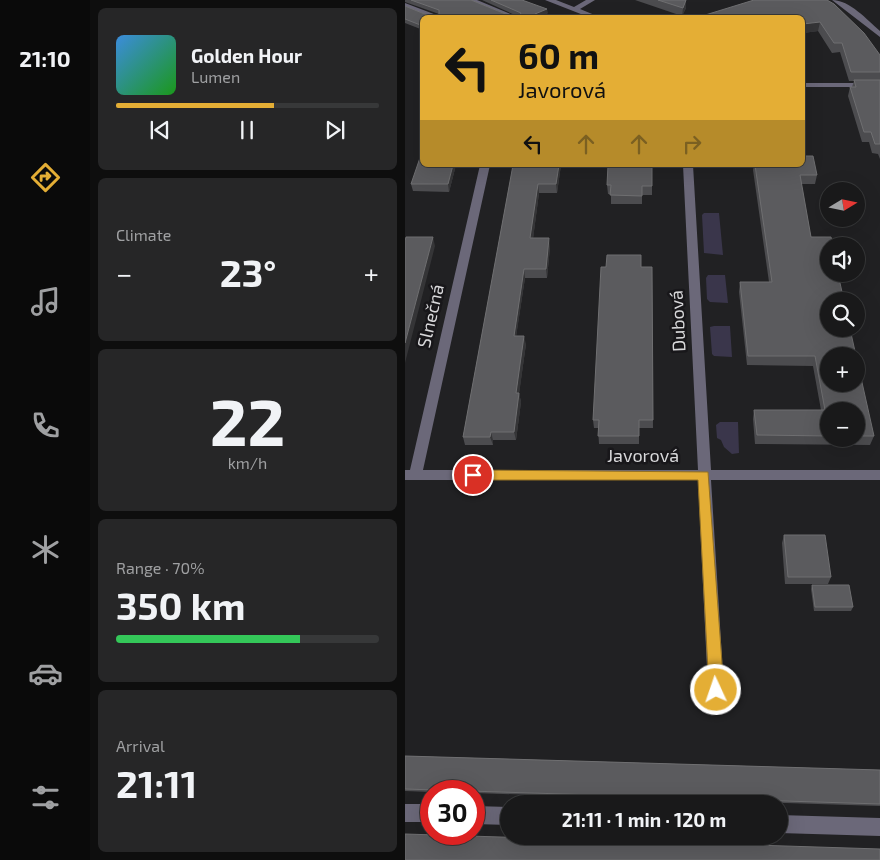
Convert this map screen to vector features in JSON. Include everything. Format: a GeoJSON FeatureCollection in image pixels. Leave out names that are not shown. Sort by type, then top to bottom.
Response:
{"type":"FeatureCollection","features":[{"type":"Feature","properties":{"kind":"street"},"geometry":{"type":"LineString","coordinates":[[471,0],[509,15]]}},
{"type":"Feature","properties":{"kind":"street"},"geometry":{"type":"LineString","coordinates":[[549,0],[591,15]]}},
{"type":"Feature","properties":{"kind":"street"},"geometry":{"type":"LineString","coordinates":[[575,9],[591,0]]}},
{"type":"Feature","properties":{"kind":"street"},"geometry":{"type":"LineString","coordinates":[[836,0],[880,35]]}},
{"type":"Feature","properties":{"kind":"street"},"geometry":{"type":"LineString","coordinates":[[405,5],[429,15]]}},
{"type":"Feature","properties":{"kind":"street"},"geometry":{"type":"LineString","coordinates":[[805,85],[880,85]]}},
{"type":"Feature","properties":{"kind":"street","name":"Slnečná"},"geometry":{"type":"LineString","coordinates":[[410,475],[485,167]]}},
{"type":"Feature","properties":{"kind":"street","name":"Dubová"},"geometry":{"type":"LineString","coordinates":[[688,167],[716,690]]}},
{"type":"Feature","properties":{"kind":"street","name":"Javorová"},"geometry":{"type":"LineString","coordinates":[[410,475],[880,475]]}},
{"type":"Feature","properties":{"kind":"street"},"geometry":{"type":"LineString","coordinates":[[405,812],[420,813]]}},
{"type":"Feature","properties":{"kind":"street"},"geometry":{"type":"LineString","coordinates":[[485,815],[500,816]]}},
{"type":"Feature","properties":{"kind":"street"},"geometry":{"type":"LineString","coordinates":[[788,824],[880,827]]}},
{"type":"Feature","properties":{"kind":"shaded area"},"geometry":{"type":"Polygon","coordinates":[[[704,213],[719,213],[723,255],[704,253],[702,215],[704,213]]]}},
{"type":"Feature","properties":{"kind":"shaded area"},"geometry":{"type":"Polygon","coordinates":[[[708,275],[725,275],[728,303],[710,302],[707,299],[706,278],[708,275]]]}},
{"type":"Feature","properties":{"kind":"shaded area"},"geometry":{"type":"Polygon","coordinates":[[[730,326],[732,357],[714,356],[712,354],[710,327],[730,326]]]}},
{"type":"Feature","properties":{"kind":"shaded area"},"geometry":{"type":"Polygon","coordinates":[[[720,422],[738,422],[739,453],[732,454],[724,447],[721,440],[717,438],[716,425],[720,422]]]}},
{"type":"Feature","properties":{"kind":"building"},"geometry":{"type":"Polygon","coordinates":[[[411,0],[471,0],[508,15],[439,15],[439,10],[411,0]]]}},
{"type":"Feature","properties":{"kind":"building"},"geometry":{"type":"Polygon","coordinates":[[[491,0],[522,0],[547,9],[535,14],[539,15],[520,15],[521,13],[491,0]]]}},
{"type":"Feature","properties":{"kind":"building"},"geometry":{"type":"Polygon","coordinates":[[[658,0],[686,0],[683,8],[658,0]]]}},
{"type":"Feature","properties":{"kind":"building"},"geometry":{"type":"Polygon","coordinates":[[[754,0],[827,0],[834,4],[864,33],[880,55],[880,72],[851,72],[842,43],[834,43],[820,22],[805,24],[805,15],[705,15],[754,0]]]}},
{"type":"Feature","properties":{"kind":"building"},"geometry":{"type":"Polygon","coordinates":[[[405,6],[427,15],[420,15],[420,25],[405,19],[405,6]]]}},
{"type":"Feature","properties":{"kind":"building"},"geometry":{"type":"Polygon","coordinates":[[[854,80],[880,80],[880,144],[875,144],[871,132],[864,132],[850,87],[856,87],[854,80]]]}},
{"type":"Feature","properties":{"kind":"building"},"geometry":{"type":"Polygon","coordinates":[[[805,156],[813,156],[817,175],[800,175],[811,237],[820,237],[820,282],[840,282],[842,292],[820,292],[820,337],[852,337],[854,347],[820,347],[820,383],[815,356],[748,356],[740,282],[772,282],[755,167],[805,167],[805,156]]]}},
{"type":"Feature","properties":{"kind":"building"},"geometry":{"type":"Polygon","coordinates":[[[420,158],[420,167],[452,167],[448,184],[411,184],[420,158]]]}},
{"type":"Feature","properties":{"kind":"building"},"geometry":{"type":"Polygon","coordinates":[[[513,167],[559,167],[556,184],[538,184],[530,238],[549,238],[546,269],[524,269],[514,336],[524,336],[516,393],[519,393],[514,432],[491,432],[490,437],[463,437],[513,167]]]}},
{"type":"Feature","properties":{"kind":"building"},"geometry":{"type":"Polygon","coordinates":[[[608,167],[652,167],[652,186],[642,186],[642,196],[610,195],[611,185],[607,185],[608,167]]]}},
{"type":"Feature","properties":{"kind":"building"},"geometry":{"type":"Polygon","coordinates":[[[406,237],[433,237],[405,343],[405,241],[406,237]]]}},
{"type":"Feature","properties":{"kind":"building"},"geometry":{"type":"Polygon","coordinates":[[[607,255],[641,255],[641,267],[652,267],[653,420],[639,420],[639,436],[598,436],[599,420],[593,420],[601,267],[606,267],[607,255]]]}},
{"type":"Feature","properties":{"kind":"building"},"geometry":{"type":"Polygon","coordinates":[[[822,392],[864,392],[874,436],[865,436],[865,402],[824,402],[822,392]]]}},
{"type":"Feature","properties":{"kind":"building"},"geometry":{"type":"Polygon","coordinates":[[[754,410],[820,410],[820,436],[757,435],[754,410]]]}},
{"type":"Feature","properties":{"kind":"building"},"geometry":{"type":"Polygon","coordinates":[[[784,535],[825,535],[831,577],[788,577],[784,535]]]}},
{"type":"Feature","properties":{"kind":"building"},"geometry":{"type":"Polygon","coordinates":[[[812,585],[849,585],[853,607],[815,607],[812,585]]]}},
{"type":"Feature","properties":{"kind":"building"},"geometry":{"type":"Polygon","coordinates":[[[405,756],[880,770],[880,804],[788,801],[788,795],[595,795],[485,792],[485,780],[420,780],[420,789],[405,789],[405,756]]]}},
{"type":"Feature","properties":{"kind":"building"},"geometry":{"type":"Polygon","coordinates":[[[405,834],[420,834],[420,845],[485,845],[485,837],[500,837],[500,845],[753,845],[880,849],[880,860],[405,860],[405,834]]]}},
{"type":"Feature","properties":{"kind":"route"},"geometry":{"type":"LineString","coordinates":[[473,475],[704,475],[716,690]]}}]}
